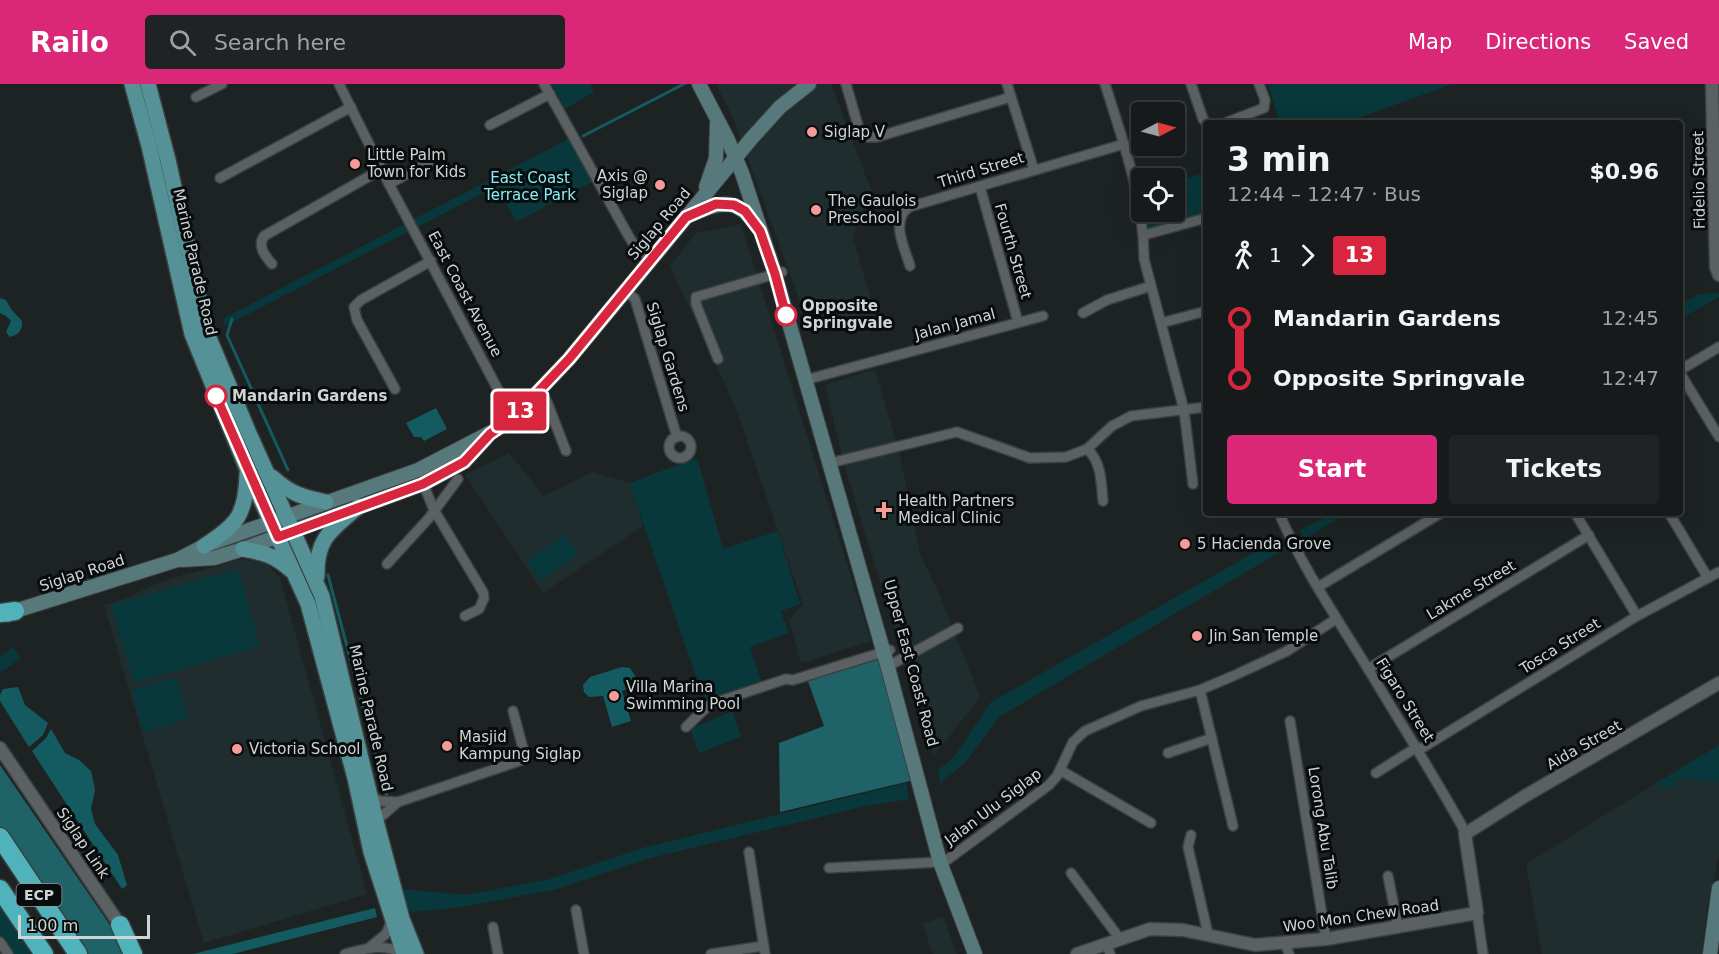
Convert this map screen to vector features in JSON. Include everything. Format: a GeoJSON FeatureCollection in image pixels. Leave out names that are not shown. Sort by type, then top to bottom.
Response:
{"type":"FeatureCollection","features":[{"type":"Feature","properties":{"kind":"highway","name":"ECP"},"geometry":{"type":"LineString","coordinates":[[0,837],[78,954]]}},
{"type":"Feature","properties":{"kind":"highway","name":"ECP"},"geometry":{"type":"LineString","coordinates":[[0,889],[44,954]]}},
{"type":"Feature","properties":{"kind":"highway"},"geometry":{"type":"LineString","coordinates":[[120,925],[133,954]]}},
{"type":"Feature","properties":{"kind":"main road","name":"Marine Parade Road"},"geometry":{"type":"LineString","coordinates":[[132,84],[149,146],[192,334],[247,469],[296,575],[311,614],[355,778],[371,852],[403,954]]}},
{"type":"Feature","properties":{"kind":"main road","name":"Marine Parade Road"},"geometry":{"type":"LineString","coordinates":[[148,84],[168,160],[206,331],[267,473],[318,582],[338,654],[376,821],[402,919],[416,954]]}},
{"type":"Feature","properties":{"kind":"main road"},"geometry":{"type":"LineString","coordinates":[[699,84],[716,116],[749,166],[779,273]]}},
{"type":"Feature","properties":{"kind":"main road"},"geometry":{"type":"LineString","coordinates":[[709,84],[739,153],[760,231],[779,273]]}},
{"type":"Feature","properties":{"kind":"main road","name":"Siglap Road"},"geometry":{"type":"LineString","coordinates":[[177,560],[214,558],[243,549],[326,502],[418,470],[490,434],[513,418],[569,359],[780,106],[809,84]]}},
{"type":"Feature","properties":{"kind":"main road"},"geometry":{"type":"LineString","coordinates":[[703,196],[716,158],[718,135],[716,116]]}},
{"type":"Feature","properties":{"kind":"main road"},"geometry":{"type":"LineString","coordinates":[[686,217],[716,204],[734,205],[745,211],[760,231]]}},
{"type":"Feature","properties":{"kind":"main road","name":"Upper East Coast Road"},"geometry":{"type":"LineString","coordinates":[[779,273],[943,861],[975,954]]}},
{"type":"Feature","properties":{"kind":"main road","name":"Siglap Road"},"geometry":{"type":"LineString","coordinates":[[290,523],[359,507],[423,484],[464,462],[490,434]]}},
{"type":"Feature","properties":{"kind":"main road"},"geometry":{"type":"LineString","coordinates":[[204,546],[227,532],[237,521],[246,496],[247,469]]}},
{"type":"Feature","properties":{"kind":"main road"},"geometry":{"type":"LineString","coordinates":[[267,473],[287,490],[301,497],[326,502]]}},
{"type":"Feature","properties":{"kind":"main road"},"geometry":{"type":"LineString","coordinates":[[318,582],[318,555],[324,539],[359,507]]}},
{"type":"Feature","properties":{"kind":"main road","name":"Siglap Road"},"geometry":{"type":"LineString","coordinates":[[5,615],[177,560],[204,546],[275,530]]}},
{"type":"Feature","properties":{"kind":"main road"},"geometry":{"type":"LineString","coordinates":[[243,549],[266,553],[280,560],[296,575]]}},
{"type":"Feature","properties":{"kind":"main road","name":"Upper East Coast Road"},"geometry":{"type":"LineString","coordinates":[[943,861],[983,954]]}},
{"type":"Feature","properties":{"kind":"main road"},"geometry":{"type":"LineString","coordinates":[[1710,954],[1719,888]]}},
{"type":"Feature","properties":{"kind":"street"},"geometry":{"type":"LineString","coordinates":[[196,97],[222,84]]}},
{"type":"Feature","properties":{"kind":"street","name":"East Coast Avenue"},"geometry":{"type":"LineString","coordinates":[[339,84],[389,184],[513,418]]}},
{"type":"Feature","properties":{"kind":"street"},"geometry":{"type":"LineString","coordinates":[[544,84],[634,245],[651,259]]}},
{"type":"Feature","properties":{"kind":"street"},"geometry":{"type":"LineString","coordinates":[[846,84],[859,129],[865,137],[870,138],[1011,97]]}},
{"type":"Feature","properties":{"kind":"street"},"geometry":{"type":"LineString","coordinates":[[1007,84],[1034,170]]}},
{"type":"Feature","properties":{"kind":"street"},"geometry":{"type":"LineString","coordinates":[[1105,84],[1141,210],[1144,259],[1184,410],[1193,484]]}},
{"type":"Feature","properties":{"kind":"street"},"geometry":{"type":"LineString","coordinates":[[1191,84],[1204,120]]}},
{"type":"Feature","properties":{"kind":"street"},"geometry":{"type":"LineString","coordinates":[[1233,120],[1261,110],[1265,106],[1259,84]]}},
{"type":"Feature","properties":{"kind":"street","name":"Fidelio Street"},"geometry":{"type":"LineString","coordinates":[[1712,84],[1716,267],[1719,275]]}},
{"type":"Feature","properties":{"kind":"street"},"geometry":{"type":"LineString","coordinates":[[490,125],[550,94]]}},
{"type":"Feature","properties":{"kind":"street"},"geometry":{"type":"LineString","coordinates":[[220,178],[351,107]]}},
{"type":"Feature","properties":{"kind":"street","name":"Third Street"},"geometry":{"type":"LineString","coordinates":[[910,266],[899,222],[904,210],[909,207],[1124,144]]}},
{"type":"Feature","properties":{"kind":"street"},"geometry":{"type":"LineString","coordinates":[[389,184],[438,157]]}},
{"type":"Feature","properties":{"kind":"street"},"geometry":{"type":"LineString","coordinates":[[272,264],[261,246],[264,236],[382,169]]}},
{"type":"Feature","properties":{"kind":"street","name":"Fourth Street"},"geometry":{"type":"LineString","coordinates":[[980,187],[1018,322]]}},
{"type":"Feature","properties":{"kind":"street"},"geometry":{"type":"LineString","coordinates":[[1144,236],[1203,219]]}},
{"type":"Feature","properties":{"kind":"street"},"geometry":{"type":"LineString","coordinates":[[395,389],[357,320],[354,307],[361,300],[431,261]]}},
{"type":"Feature","properties":{"kind":"street"},"geometry":{"type":"LineString","coordinates":[[718,359],[696,304],[696,297],[779,273]]}},
{"type":"Feature","properties":{"kind":"street"},"geometry":{"type":"LineString","coordinates":[[1083,313],[1107,300],[1151,286]]}},
{"type":"Feature","properties":{"kind":"street","name":"Siglap Gardens"},"geometry":{"type":"LineString","coordinates":[[625,290],[635,299],[677,436]]}},
{"type":"Feature","properties":{"kind":"street"},"geometry":{"type":"LineString","coordinates":[[1161,323],[1203,312]]}},
{"type":"Feature","properties":{"kind":"street","name":"Jalan Jamal"},"geometry":{"type":"LineString","coordinates":[[809,379],[1043,316]]}},
{"type":"Feature","properties":{"kind":"street"},"geometry":{"type":"LineString","coordinates":[[1683,369],[1719,347]]}},
{"type":"Feature","properties":{"kind":"street"},"geometry":{"type":"LineString","coordinates":[[1683,376],[1719,437]]}},
{"type":"Feature","properties":{"kind":"street"},"geometry":{"type":"LineString","coordinates":[[539,390],[547,402],[566,452]]}},
{"type":"Feature","properties":{"kind":"street"},"geometry":{"type":"LineString","coordinates":[[833,462],[952,432],[964,433],[1036,459],[1066,457],[1087,449],[1121,420],[1143,414],[1203,407]]}},
{"type":"Feature","properties":{"kind":"street"},"geometry":{"type":"LineString","coordinates":[[1087,449],[1094,455],[1101,475],[1103,501]]}},
{"type":"Feature","properties":{"kind":"street"},"geometry":{"type":"LineString","coordinates":[[418,470],[434,510],[483,592],[484,598],[479,609],[465,616]]}},
{"type":"Feature","properties":{"kind":"street"},"geometry":{"type":"LineString","coordinates":[[387,564],[458,479]]}},
{"type":"Feature","properties":{"kind":"street","name":"Figaro Street"},"geometry":{"type":"LineString","coordinates":[[1280,516],[1291,540],[1336,619],[1418,748],[1462,826],[1477,913]]}},
{"type":"Feature","properties":{"kind":"street"},"geometry":{"type":"LineString","coordinates":[[1318,587],[1436,516]]}},
{"type":"Feature","properties":{"kind":"street"},"geometry":{"type":"LineString","coordinates":[[1577,516],[1637,616]]}},
{"type":"Feature","properties":{"kind":"street"},"geometry":{"type":"LineString","coordinates":[[1671,516],[1708,578]]}},
{"type":"Feature","properties":{"kind":"street","name":"Lakme Street"},"geometry":{"type":"LineString","coordinates":[[1368,669],[1589,536]]}},
{"type":"Feature","properties":{"kind":"street","name":"Tosca Street"},"geometry":{"type":"LineString","coordinates":[[1376,773],[1637,616],[1719,572]]}},
{"type":"Feature","properties":{"kind":"street","name":"Jalan Ulu Siglap"},"geometry":{"type":"LineString","coordinates":[[943,861],[1049,785],[1060,770],[1074,742],[1085,731],[1142,706],[1200,690],[1287,651],[1336,619]]}},
{"type":"Feature","properties":{"kind":"street"},"geometry":{"type":"LineString","coordinates":[[686,726],[714,703],[786,679],[793,680],[887,655],[958,628]]}},
{"type":"Feature","properties":{"kind":"street","name":"Aida Street"},"geometry":{"type":"LineString","coordinates":[[1465,834],[1719,683]]}},
{"type":"Feature","properties":{"kind":"street"},"geometry":{"type":"LineString","coordinates":[[1200,690],[1233,826]]}},
{"type":"Feature","properties":{"kind":"street"},"geometry":{"type":"LineString","coordinates":[[376,821],[398,802],[520,761],[524,752],[513,711]]}},
{"type":"Feature","properties":{"kind":"street","name":"Lorong Abu Talib"},"geometry":{"type":"LineString","coordinates":[[1290,721],[1326,939]]}},
{"type":"Feature","properties":{"kind":"street"},"geometry":{"type":"LineString","coordinates":[[1168,753],[1212,738]]}},
{"type":"Feature","properties":{"kind":"street","name":"Siglap Link"},"geometry":{"type":"LineString","coordinates":[[0,748],[120,925],[143,954]]}},
{"type":"Feature","properties":{"kind":"street","name":"Jalan Ulu Siglap"},"geometry":{"type":"LineString","coordinates":[[1060,770],[1151,823]]}},
{"type":"Feature","properties":{"kind":"street"},"geometry":{"type":"LineString","coordinates":[[370,796],[380,801],[398,802]]}},
{"type":"Feature","properties":{"kind":"street"},"geometry":{"type":"LineString","coordinates":[[1191,835],[1188,847],[1208,934]]}},
{"type":"Feature","properties":{"kind":"street"},"geometry":{"type":"LineString","coordinates":[[711,954],[764,950],[750,852]]}},
{"type":"Feature","properties":{"kind":"street"},"geometry":{"type":"LineString","coordinates":[[829,868],[943,861]]}},
{"type":"Feature","properties":{"kind":"street"},"geometry":{"type":"LineString","coordinates":[[1071,873],[1120,939]]}},
{"type":"Feature","properties":{"kind":"street"},"geometry":{"type":"LineString","coordinates":[[1388,876],[1398,927]]}},
{"type":"Feature","properties":{"kind":"street"},"geometry":{"type":"LineString","coordinates":[[576,910],[585,954]]}},
{"type":"Feature","properties":{"kind":"street"},"geometry":{"type":"LineString","coordinates":[[1477,913],[1483,954]]}},
{"type":"Feature","properties":{"kind":"street","name":"Woo Mon Chew Road"},"geometry":{"type":"LineString","coordinates":[[1077,954],[1109,949],[1120,939],[1160,928],[1208,934],[1255,945],[1287,948],[1477,913]]}},
{"type":"Feature","properties":{"kind":"street"},"geometry":{"type":"LineString","coordinates":[[370,947],[386,934],[393,919]]}},
{"type":"Feature","properties":{"kind":"street"},"geometry":{"type":"LineString","coordinates":[[493,927],[498,954]]}},
{"type":"Feature","properties":{"kind":"street"},"geometry":{"type":"LineString","coordinates":[[0,942],[8,954]]}},
{"type":"Feature","properties":{"kind":"street"},"geometry":{"type":"LineString","coordinates":[[345,954],[370,947],[391,948],[403,954]]}},
{"type":"Feature","properties":{"kind":"shaded area"},"geometry":{"type":"Polygon","coordinates":[[[716,84],[831,84],[871,190],[853,238],[876,315],[812,334],[733,118],[716,84]]]}},
{"type":"Feature","properties":{"kind":"shaded area"},"geometry":{"type":"Polygon","coordinates":[[[741,224],[871,641],[801,663],[789,620],[803,604],[736,408],[670,266],[696,233],[741,224]]]}},
{"type":"Feature","properties":{"kind":"shaded area"},"geometry":{"type":"Polygon","coordinates":[[[0,298],[6,300],[22,321],[19,332],[10,337],[6,332],[11,321],[0,313],[0,298]]]}},
{"type":"Feature","properties":{"kind":"shaded area"},"geometry":{"type":"Polygon","coordinates":[[[875,369],[899,452],[920,554],[936,587],[980,697],[934,756],[845,468],[825,385],[875,369]]]}},
{"type":"Feature","properties":{"kind":"shaded area"},"geometry":{"type":"Polygon","coordinates":[[[436,408],[447,429],[424,441],[421,437],[414,437],[406,423],[436,408]]]}},
{"type":"Feature","properties":{"kind":"shaded area"},"geometry":{"type":"Polygon","coordinates":[[[509,453],[544,496],[593,472],[629,483],[643,526],[543,593],[465,475],[509,453]]]}},
{"type":"Feature","properties":{"kind":"shaded area","name":"Victoria School"},"geometry":{"type":"Polygon","coordinates":[[[242,559],[267,564],[280,578],[367,894],[204,943],[104,605],[129,597],[160,582],[242,559]]]}},
{"type":"Feature","properties":{"kind":"shaded area"},"geometry":{"type":"Polygon","coordinates":[[[881,650],[918,779],[780,812],[779,743],[824,726],[805,673],[881,650]]]}},
{"type":"Feature","properties":{"kind":"shaded area","name":"Villa Marina Swimming Pool"},"geometry":{"type":"Polygon","coordinates":[[[622,667],[630,668],[636,677],[632,687],[622,691],[631,721],[612,727],[603,696],[589,697],[584,692],[583,685],[590,677],[622,667]]]}},
{"type":"Feature","properties":{"kind":"shaded area"},"geometry":{"type":"Polygon","coordinates":[[[18,687],[25,705],[48,723],[43,735],[29,747],[0,701],[3,689],[18,687]]]}},
{"type":"Feature","properties":{"kind":"shaded area"},"geometry":{"type":"Polygon","coordinates":[[[51,729],[65,753],[79,760],[91,771],[95,790],[91,809],[95,824],[118,855],[127,885],[122,889],[32,751],[46,738],[51,729]]]}},
{"type":"Feature","properties":{"kind":"shaded area"},"geometry":{"type":"Polygon","coordinates":[[[0,765],[112,928],[135,954],[76,954],[0,841],[0,765]]]}},
{"type":"Feature","properties":{"kind":"shaded area"},"geometry":{"type":"Polygon","coordinates":[[[1677,778],[1719,782],[1719,856],[1707,906],[1702,954],[1542,954],[1526,864],[1653,785],[1675,788],[1677,778]]]}},
{"type":"Feature","properties":{"kind":"shaded area"},"geometry":{"type":"Polygon","coordinates":[[[375,908],[377,917],[233,954],[193,954],[375,908]]]}},
{"type":"Feature","properties":{"kind":"shaded area"},"geometry":{"type":"Polygon","coordinates":[[[943,917],[957,954],[933,954],[922,924],[943,917]]]}},
{"type":"Feature","properties":{"kind":"green space"},"geometry":{"type":"Polygon","coordinates":[[[552,84],[590,84],[594,92],[565,109],[552,84]]]}},
{"type":"Feature","properties":{"kind":"green space"},"geometry":{"type":"Polygon","coordinates":[[[1268,84],[1453,84],[1352,120],[1279,120],[1268,84]]]}},
{"type":"Feature","properties":{"kind":"green space","name":"East Coast Terrace Park"},"geometry":{"type":"Polygon","coordinates":[[[572,137],[596,180],[516,222],[497,186],[225,326],[222,319],[572,137]]]}},
{"type":"Feature","properties":{"kind":"green space"},"geometry":{"type":"Polygon","coordinates":[[[1203,173],[1203,217],[1185,221],[1185,179],[1203,173]]]}},
{"type":"Feature","properties":{"kind":"green space"},"geometry":{"type":"Polygon","coordinates":[[[1148,222],[1182,222],[1149,230],[1148,222]]]}},
{"type":"Feature","properties":{"kind":"green space"},"geometry":{"type":"Polygon","coordinates":[[[1719,293],[1719,297],[1683,317],[1683,303],[1699,294],[1719,293]]]}},
{"type":"Feature","properties":{"kind":"green space"},"geometry":{"type":"Polygon","coordinates":[[[697,458],[723,549],[778,531],[800,604],[781,611],[788,633],[750,647],[763,687],[706,705],[629,483],[697,458]]]}},
{"type":"Feature","properties":{"kind":"green space"},"geometry":{"type":"Polygon","coordinates":[[[1342,516],[1304,539],[1300,530],[1324,518],[1342,516]]]}},
{"type":"Feature","properties":{"kind":"green space"},"geometry":{"type":"Polygon","coordinates":[[[565,535],[578,554],[540,581],[527,561],[565,535]]]}},
{"type":"Feature","properties":{"kind":"green space"},"geometry":{"type":"Polygon","coordinates":[[[1280,538],[1285,549],[999,717],[965,763],[940,783],[938,770],[954,757],[991,702],[1280,538]]]}},
{"type":"Feature","properties":{"kind":"green space"},"geometry":{"type":"Polygon","coordinates":[[[238,569],[260,646],[134,683],[111,605],[238,569]]]}},
{"type":"Feature","properties":{"kind":"green space"},"geometry":{"type":"Polygon","coordinates":[[[13,647],[21,658],[0,673],[0,656],[13,647]]]}},
{"type":"Feature","properties":{"kind":"green space"},"geometry":{"type":"Polygon","coordinates":[[[176,677],[188,719],[144,732],[131,690],[176,677]]]}},
{"type":"Feature","properties":{"kind":"green space"},"geometry":{"type":"Polygon","coordinates":[[[733,711],[741,737],[699,753],[690,729],[733,711]]]}},
{"type":"Feature","properties":{"kind":"green space"},"geometry":{"type":"Polygon","coordinates":[[[1719,745],[1719,782],[1677,778],[1675,788],[1653,785],[1719,745]]]}},
{"type":"Feature","properties":{"kind":"green space"},"geometry":{"type":"Polygon","coordinates":[[[906,783],[909,799],[862,807],[650,858],[554,890],[455,908],[408,912],[403,889],[465,895],[550,879],[646,847],[906,783]]]}},
{"type":"Feature","properties":{"kind":"green space"},"geometry":{"type":"Polygon","coordinates":[[[0,891],[42,954],[0,954],[0,891]]]}},
{"type":"Feature","properties":{"kind":"waterway"},"geometry":{"type":"LineString","coordinates":[[583,136],[684,84]]}},
{"type":"Feature","properties":{"kind":"waterway"},"geometry":{"type":"LineString","coordinates":[[232,319],[227,335],[288,470]]}},
{"type":"Feature","properties":{"kind":"waterway"},"geometry":{"type":"LineString","coordinates":[[328,575],[387,797]]}},
{"type":"Feature","properties":{"kind":"bus line","name":"13"},"geometry":{"type":"LineString","coordinates":[[216,396],[278,537],[423,484],[464,462],[490,434],[513,418],[569,359],[686,217],[716,204],[734,205],[745,211],[760,231],[786,315]]}},
{"type":"Feature","properties":{"kind":"place","name":"Siglap V"},"geometry":{"type":"Point","coordinates":[812,132]}},
{"type":"Feature","properties":{"kind":"place","name":"Little Palm Town for Kids"},"geometry":{"type":"Point","coordinates":[355,164]}},
{"type":"Feature","properties":{"kind":"place","name":"Axis @ Siglap"},"geometry":{"type":"Point","coordinates":[660,185]}},
{"type":"Feature","properties":{"kind":"place","name":"The Gaulois Preschool"},"geometry":{"type":"Point","coordinates":[816,210]}},
{"type":"Feature","properties":{"kind":"place","name":"Opposite Springvale"},"geometry":{"type":"Point","coordinates":[786,315]}},
{"type":"Feature","properties":{"kind":"place","name":"Mandarin Gardens"},"geometry":{"type":"Point","coordinates":[216,396]}},
{"type":"Feature","properties":{"kind":"place","name":"Health Partners Medical Clinic"},"geometry":{"type":"Point","coordinates":[884,510]}},
{"type":"Feature","properties":{"kind":"place","name":"5 Hacienda Grove"},"geometry":{"type":"Point","coordinates":[1185,544]}},
{"type":"Feature","properties":{"kind":"place","name":"Jin San Temple"},"geometry":{"type":"Point","coordinates":[1197,636]}},
{"type":"Feature","properties":{"kind":"place","name":"Villa Marina Swimming Pool"},"geometry":{"type":"Point","coordinates":[614,696]}},
{"type":"Feature","properties":{"kind":"place","name":"Masjid Kampung Siglap"},"geometry":{"type":"Point","coordinates":[447,746]}},
{"type":"Feature","properties":{"kind":"place","name":"Victoria School"},"geometry":{"type":"Point","coordinates":[237,749]}}]}
